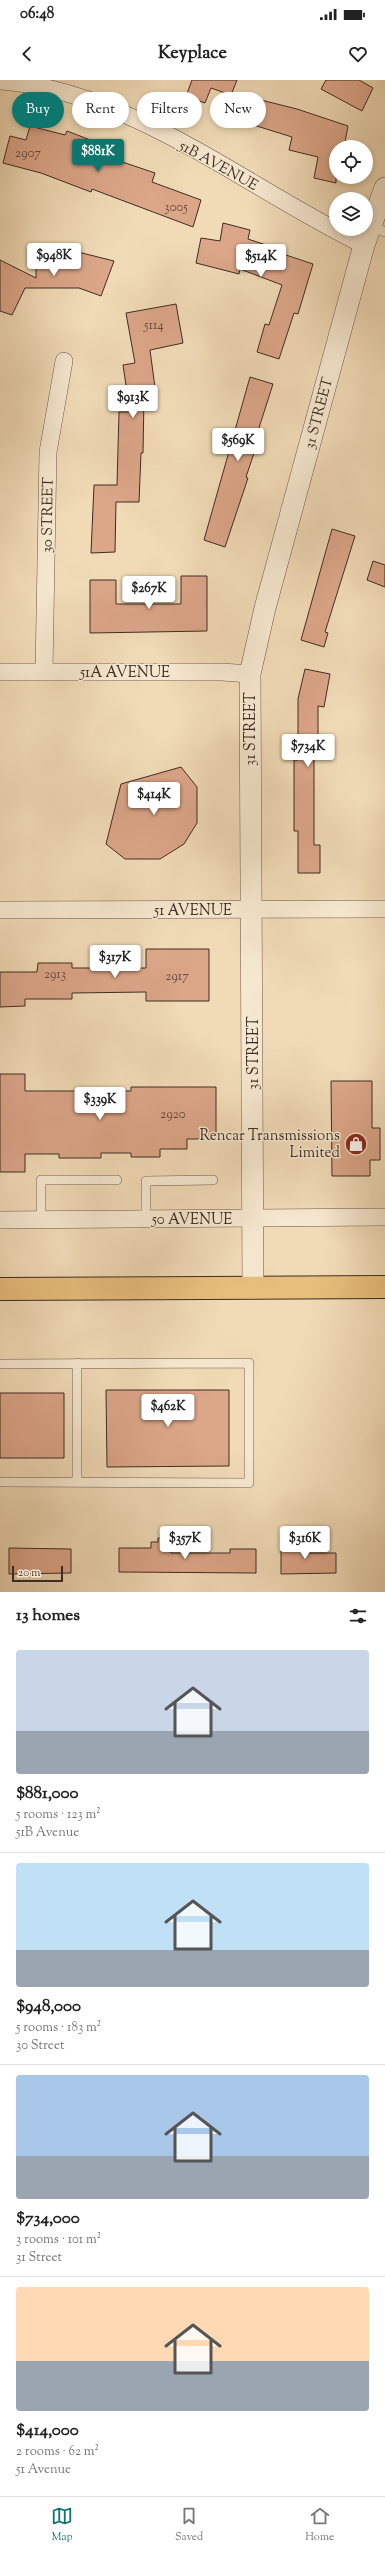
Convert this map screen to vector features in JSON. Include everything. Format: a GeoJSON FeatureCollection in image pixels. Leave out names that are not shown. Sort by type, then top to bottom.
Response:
{"type":"FeatureCollection","features":[{"type":"Feature","properties":{"kind":"main road"},"geometry":{"type":"LineString","coordinates":[[0,1289],[385,1287]]}},
{"type":"Feature","properties":{"kind":"street","name":"51B AVENUE"},"geometry":{"type":"LineString","coordinates":[[0,81],[64,90],[135,118],[329,213]]}},
{"type":"Feature","properties":{"kind":"street","name":"31 STREET"},"geometry":{"type":"LineString","coordinates":[[373,234],[385,188]]}},
{"type":"Feature","properties":{"kind":"street","name":"31 STREET"},"geometry":{"type":"LineString","coordinates":[[253,1288],[250,674],[265,608],[372,236]]}},
{"type":"Feature","properties":{"kind":"street","name":"30 STREET"},"geometry":{"type":"LineString","coordinates":[[44,671],[48,452],[64,361]]}},
{"type":"Feature","properties":{"kind":"street","name":"51A AVENUE"},"geometry":{"type":"LineString","coordinates":[[0,672],[222,672],[250,674]]}},
{"type":"Feature","properties":{"kind":"street","name":"51 AVENUE"},"geometry":{"type":"LineString","coordinates":[[0,910],[252,911],[385,909]]}},
{"type":"Feature","properties":{"kind":"street","name":"50 AVENUE"},"geometry":{"type":"LineString","coordinates":[[0,1220],[385,1217]]}},
{"type":"Feature","properties":{"kind":"lane"},"geometry":{"type":"LineString","coordinates":[[41,1220],[41,1180],[117,1180]]}},
{"type":"Feature","properties":{"kind":"lane"},"geometry":{"type":"LineString","coordinates":[[146,1219],[146,1181],[213,1180]]}},
{"type":"Feature","properties":{"kind":"lane"},"geometry":{"type":"LineString","coordinates":[[77,1363],[77,1483]]}},
{"type":"Feature","properties":{"kind":"lane"},"geometry":{"type":"LineString","coordinates":[[0,1364],[249,1363],[249,1483],[0,1482]]}},
{"type":"Feature","properties":{"kind":"building"},"geometry":{"type":"Polygon","coordinates":[[[192,80],[237,80],[232,92],[222,92],[211,88],[205,103],[202,102],[202,92],[188,92],[192,80]]]}},
{"type":"Feature","properties":{"kind":"building"},"geometry":{"type":"Polygon","coordinates":[[[326,80],[359,80],[373,88],[362,111],[321,89],[326,80]]]}},
{"type":"Feature","properties":{"kind":"building"},"geometry":{"type":"Polygon","coordinates":[[[266,101],[297,109],[348,126],[345,140],[329,140],[329,181],[314,178],[318,157],[289,150],[292,137],[263,128],[266,128],[266,101]]]}},
{"type":"Feature","properties":{"kind":"building"},"geometry":{"type":"Polygon","coordinates":[[[29,128],[38,128],[65,135],[67,131],[93,141],[90,151],[155,173],[152,182],[201,200],[193,227],[92,189],[91,192],[41,173],[3,163],[10,136],[26,140],[29,128]]]}},
{"type":"Feature","properties":{"kind":"building"},"geometry":{"type":"Polygon","coordinates":[[[223,223],[250,230],[248,239],[284,251],[283,254],[313,264],[298,314],[294,313],[279,359],[257,352],[265,324],[269,325],[282,285],[240,269],[239,274],[196,263],[201,238],[220,241],[223,223]]]}},
{"type":"Feature","properties":{"kind":"building"},"geometry":{"type":"Polygon","coordinates":[[[54,253],[82,253],[114,261],[101,296],[79,288],[25,288],[12,315],[0,311],[0,260],[36,278],[36,260],[54,259],[54,253]]]}},
{"type":"Feature","properties":{"kind":"building"},"geometry":{"type":"Polygon","coordinates":[[[176,304],[183,343],[150,350],[156,395],[144,397],[143,453],[141,453],[139,502],[116,502],[115,552],[91,553],[94,485],[117,485],[119,412],[130,412],[123,365],[135,363],[126,313],[176,304]]]}},
{"type":"Feature","properties":{"kind":"building"},"geometry":{"type":"Polygon","coordinates":[[[250,377],[273,384],[258,431],[261,432],[246,477],[248,478],[225,547],[204,540],[250,377]]]}},
{"type":"Feature","properties":{"kind":"building"},"geometry":{"type":"Polygon","coordinates":[[[332,529],[355,536],[325,632],[328,633],[324,647],[301,640],[332,529]]]}},
{"type":"Feature","properties":{"kind":"building"},"geometry":{"type":"Polygon","coordinates":[[[373,561],[385,565],[385,587],[367,580],[373,561]]]}},
{"type":"Feature","properties":{"kind":"building"},"geometry":{"type":"Polygon","coordinates":[[[181,576],[207,576],[207,631],[90,633],[90,580],[116,580],[116,604],[181,604],[181,576]]]}},
{"type":"Feature","properties":{"kind":"building"},"geometry":{"type":"Polygon","coordinates":[[[305,669],[330,674],[324,707],[318,706],[318,741],[314,741],[314,845],[320,845],[320,873],[298,873],[298,831],[294,831],[294,760],[298,760],[298,699],[305,669]]]}},
{"type":"Feature","properties":{"kind":"building"},"geometry":{"type":"Polygon","coordinates":[[[181,767],[197,787],[197,823],[184,844],[160,859],[125,859],[106,844],[121,784],[181,767]]]}},
{"type":"Feature","properties":{"kind":"building"},"geometry":{"type":"Polygon","coordinates":[[[146,949],[209,949],[209,1001],[146,1001],[146,992],[72,993],[72,999],[25,999],[25,1006],[0,1007],[0,972],[37,972],[38,963],[72,963],[72,968],[146,968],[146,949]]]}},
{"type":"Feature","properties":{"kind":"building"},"geometry":{"type":"Polygon","coordinates":[[[0,1074],[25,1074],[25,1091],[131,1091],[131,1087],[216,1087],[216,1139],[187,1139],[187,1149],[160,1149],[160,1157],[131,1157],[131,1153],[101,1153],[101,1158],[59,1158],[59,1154],[25,1154],[25,1172],[0,1172],[0,1074]]]}},
{"type":"Feature","properties":{"kind":"building","name":"Rencar Transmissions Limited"},"geometry":{"type":"Polygon","coordinates":[[[331,1081],[372,1081],[372,1128],[380,1128],[380,1160],[370,1160],[370,1176],[332,1176],[331,1081]]]}},
{"type":"Feature","properties":{"kind":"building"},"geometry":{"type":"Polygon","coordinates":[[[106,1390],[229,1390],[229,1466],[107,1467],[106,1390]]]}},
{"type":"Feature","properties":{"kind":"building"},"geometry":{"type":"Polygon","coordinates":[[[0,1393],[64,1393],[64,1458],[0,1458],[0,1393]]]}},
{"type":"Feature","properties":{"kind":"building"},"geometry":{"type":"Polygon","coordinates":[[[158,1538],[171,1538],[171,1553],[230,1553],[230,1549],[256,1549],[256,1573],[119,1572],[119,1548],[151,1548],[151,1542],[158,1542],[158,1538]]]}},
{"type":"Feature","properties":{"kind":"building"},"geometry":{"type":"Polygon","coordinates":[[[288,1538],[303,1538],[303,1553],[336,1553],[336,1573],[281,1574],[281,1545],[288,1545],[288,1538]]]}},
{"type":"Feature","properties":{"kind":"building"},"geometry":{"type":"Polygon","coordinates":[[[9,1548],[71,1549],[71,1573],[9,1574],[9,1548]]]}},
{"type":"Feature","properties":{"kind":"place","name":"Rencar Transmissions Limited"},"geometry":{"type":"Point","coordinates":[356,1144]}}]}
